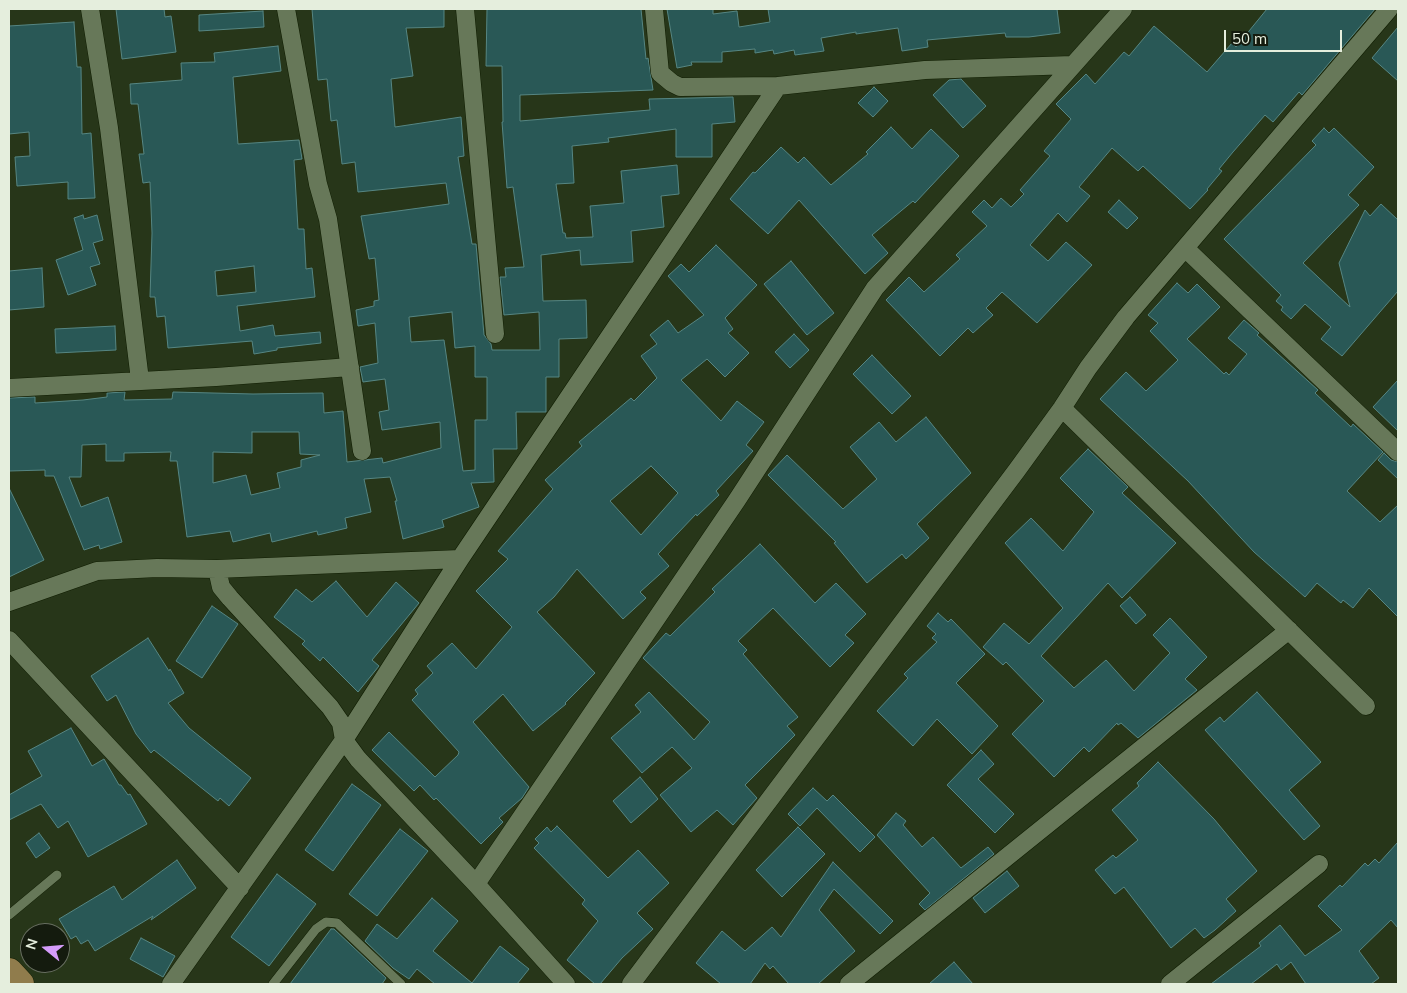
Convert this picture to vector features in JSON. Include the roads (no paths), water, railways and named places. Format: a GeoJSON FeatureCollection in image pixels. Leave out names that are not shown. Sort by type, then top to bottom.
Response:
{"type":"FeatureCollection","features":[{"type":"Feature","properties":{"kind":"main road"},"geometry":{"type":"LineString","coordinates":[[9,972],[20,984]]}},
{"type":"Feature","properties":{"kind":"street"},"geometry":{"type":"LineString","coordinates":[[90,9],[109,128],[140,380]]}},
{"type":"Feature","properties":{"kind":"street"},"geometry":{"type":"LineString","coordinates":[[286,9],[318,184],[328,219],[362,450]]}},
{"type":"Feature","properties":{"kind":"street"},"geometry":{"type":"LineString","coordinates":[[464,9],[495,334]]}},
{"type":"Feature","properties":{"kind":"street"},"geometry":{"type":"LineString","coordinates":[[654,9],[660,73],[680,87],[778,86],[925,70],[1072,65]]}},
{"type":"Feature","properties":{"kind":"street"},"geometry":{"type":"LineString","coordinates":[[476,884],[737,500],[875,288],[1123,9]]}},
{"type":"Feature","properties":{"kind":"street"},"geometry":{"type":"LineString","coordinates":[[630,984],[1062,408],[1088,368],[1126,317],[1389,9]]}},
{"type":"Feature","properties":{"kind":"street"},"geometry":{"type":"LineString","coordinates":[[171,984],[344,740],[460,558],[778,86]]}},
{"type":"Feature","properties":{"kind":"street"},"geometry":{"type":"LineString","coordinates":[[1186,249],[1398,452]]}},
{"type":"Feature","properties":{"kind":"street"},"geometry":{"type":"LineString","coordinates":[[9,388],[216,377],[350,367]]}},
{"type":"Feature","properties":{"kind":"street"},"geometry":{"type":"LineString","coordinates":[[1062,408],[1366,706]]}},
{"type":"Feature","properties":{"kind":"street"},"geometry":{"type":"LineString","coordinates":[[9,602],[97,571],[157,568],[217,569],[460,558]]}},
{"type":"Feature","properties":{"kind":"street"},"geometry":{"type":"LineString","coordinates":[[217,569],[221,587],[230,598],[330,707],[341,724],[344,740],[358,759],[476,884],[566,984]]}},
{"type":"Feature","properties":{"kind":"street"},"geometry":{"type":"LineString","coordinates":[[849,984],[1290,630]]}},
{"type":"Feature","properties":{"kind":"street"},"geometry":{"type":"LineString","coordinates":[[9,640],[240,888]]}},
{"type":"Feature","properties":{"kind":"street"},"geometry":{"type":"LineString","coordinates":[[1170,984],[1319,864]]}},
{"type":"Feature","properties":{"kind":"lane"},"geometry":{"type":"LineString","coordinates":[[9,915],[57,875]]}},
{"type":"Feature","properties":{"kind":"lane"},"geometry":{"type":"LineString","coordinates":[[273,984],[316,929],[326,922],[336,923],[401,984]]}}]}
